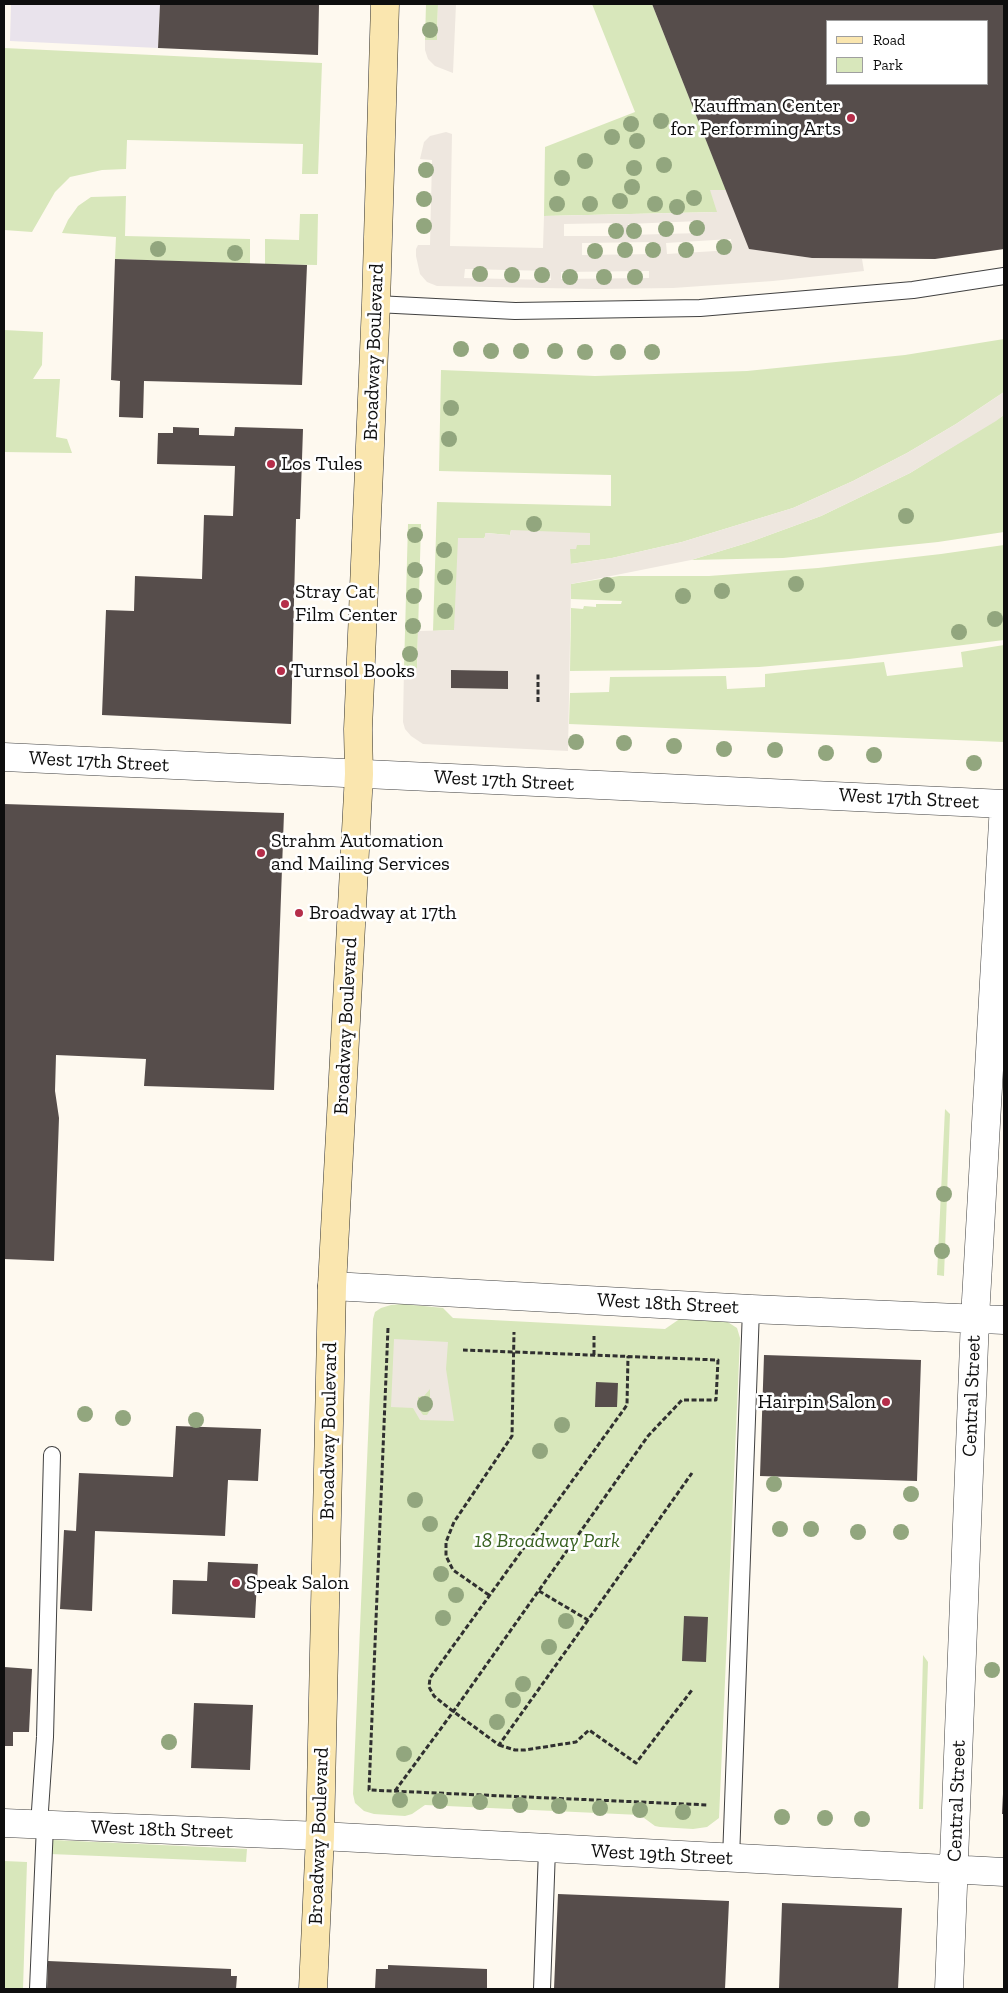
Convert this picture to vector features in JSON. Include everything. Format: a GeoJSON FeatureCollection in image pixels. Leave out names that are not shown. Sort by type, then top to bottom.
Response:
{"type":"FeatureCollection","features":[{"type":"Feature","properties":{"kind":"main road","name":"Broadway Boulevard"},"geometry":{"type":"LineString","coordinates":[[313,1989],[320,1836],[332,1286],[359,774],[358,729],[376,304],[385,4]]}},
{"type":"Feature","properties":{"kind":"street","name":"West 17th Street"},"geometry":{"type":"LineString","coordinates":[[4,757],[1004,804]]}},
{"type":"Feature","properties":{"kind":"street","name":"Central Street"},"geometry":{"type":"LineString","coordinates":[[949,1989],[975,1318],[996,1098],[1004,804]]}},
{"type":"Feature","properties":{"kind":"street","name":"West 18th Street"},"geometry":{"type":"LineString","coordinates":[[332,1286],[751,1309],[1004,1320]]}},
{"type":"Feature","properties":{"kind":"street","name":"West 18th Street"},"geometry":{"type":"LineString","coordinates":[[4,1823],[320,1836]]}},
{"type":"Feature","properties":{"kind":"street","name":"West 19th Street"},"geometry":{"type":"LineString","coordinates":[[320,1836],[1004,1872]]}},
{"type":"Feature","properties":{"kind":"lane"},"geometry":{"type":"LineString","coordinates":[[376,304],[515,311],[700,308],[913,290],[1004,276]]}},
{"type":"Feature","properties":{"kind":"lane"},"geometry":{"type":"LineString","coordinates":[[731,1859],[751,1309]]}},
{"type":"Feature","properties":{"kind":"lane"},"geometry":{"type":"LineString","coordinates":[[38,1989],[52,1454]]}},
{"type":"Feature","properties":{"kind":"lane"},"geometry":{"type":"LineString","coordinates":[[542,1989],[547,1849]]}},
{"type":"Feature","properties":{"kind":"path"},"geometry":{"type":"LineString","coordinates":[[538,674],[538,702]]}},
{"type":"Feature","properties":{"kind":"path"},"geometry":{"type":"LineString","coordinates":[[388,1328],[369,1790],[733,1806]]}},
{"type":"Feature","properties":{"kind":"path"},"geometry":{"type":"LineString","coordinates":[[489,1596],[453,1570],[446,1556],[446,1542],[454,1522],[512,1436],[514,1332]]}},
{"type":"Feature","properties":{"kind":"path"},"geometry":{"type":"LineString","coordinates":[[594,1336],[594,1355]]}},
{"type":"Feature","properties":{"kind":"path"},"geometry":{"type":"LineString","coordinates":[[395,1791],[648,1436],[682,1400],[716,1400],[718,1360],[463,1350]]}},
{"type":"Feature","properties":{"kind":"path"},"geometry":{"type":"LineString","coordinates":[[628,1356],[627,1405],[430,1678],[429,1687],[434,1696],[453,1712],[499,1745],[515,1750],[576,1742],[589,1730],[636,1763],[692,1690]]}},
{"type":"Feature","properties":{"kind":"path"},"geometry":{"type":"LineString","coordinates":[[499,1745],[692,1473]]}},
{"type":"Feature","properties":{"kind":"path"},"geometry":{"type":"LineString","coordinates":[[539,1591],[588,1620]]}},
{"type":"Feature","properties":{"kind":"shaded area"},"geometry":{"type":"Polygon","coordinates":[[[11,4],[160,4],[158,48],[10,41],[11,4]]]}},
{"type":"Feature","properties":{"kind":"shaded area"},"geometry":{"type":"Polygon","coordinates":[[[438,4],[456,4],[453,73],[435,66],[428,59],[425,50],[425,40],[437,40],[438,4]]]}},
{"type":"Feature","properties":{"kind":"shaded area"},"geometry":{"type":"Polygon","coordinates":[[[446,132],[452,134],[450,246],[543,248],[544,216],[717,212],[710,190],[726,190],[750,249],[812,258],[862,259],[864,271],[773,281],[673,288],[596,289],[437,286],[427,282],[420,274],[416,256],[418,245],[430,245],[432,160],[420,159],[424,142],[430,136],[446,132]],[[700,221],[628,224],[628,235],[700,233],[700,221]],[[618,223],[564,224],[564,236],[618,236],[618,223]],[[731,239],[666,243],[667,254],[732,250],[731,239]],[[657,242],[582,243],[582,255],[657,254],[657,242]],[[465,269],[464,278],[551,280],[550,271],[465,269]],[[649,271],[561,272],[561,279],[649,278],[649,271]]]}},
{"type":"Feature","properties":{"kind":"shaded area"},"geometry":{"type":"Polygon","coordinates":[[[1004,392],[1004,415],[996,421],[910,473],[821,516],[750,542],[691,560],[571,584],[568,751],[423,744],[411,736],[405,729],[403,722],[404,668],[417,668],[418,631],[454,630],[458,538],[485,538],[485,533],[510,535],[511,530],[590,533],[590,545],[577,545],[576,549],[570,549],[571,564],[612,558],[682,542],[793,508],[853,481],[907,453],[956,424],[1004,392]],[[451,670],[451,688],[507,689],[508,671],[451,670]]]}},
{"type":"Feature","properties":{"kind":"shaded area"},"geometry":{"type":"Polygon","coordinates":[[[394,1339],[448,1342],[446,1369],[454,1421],[420,1420],[413,1408],[391,1407],[394,1339]],[[430,1389],[424,1396],[418,1397],[418,1408],[423,1415],[427,1415],[432,1407],[430,1407],[430,1389]]]}},
{"type":"Feature","properties":{"kind":"green space"},"geometry":{"type":"Polygon","coordinates":[[[426,4],[438,4],[437,40],[425,40],[426,4]]]}},
{"type":"Feature","properties":{"kind":"green space"},"geometry":{"type":"Polygon","coordinates":[[[592,4],[652,4],[726,190],[718,212],[544,216],[545,147],[635,112],[592,4]]]}},
{"type":"Feature","properties":{"kind":"green space"},"geometry":{"type":"Polygon","coordinates":[[[4,48],[322,63],[318,174],[302,174],[303,144],[127,140],[126,169],[102,170],[70,177],[55,192],[32,232],[4,230],[4,48]]]}},
{"type":"Feature","properties":{"kind":"green space"},"geometry":{"type":"Polygon","coordinates":[[[126,196],[125,236],[250,239],[250,264],[115,259],[116,237],[62,233],[78,206],[91,197],[126,196]]]}},
{"type":"Feature","properties":{"kind":"green space"},"geometry":{"type":"Polygon","coordinates":[[[300,214],[318,214],[317,265],[265,264],[265,239],[299,240],[300,214]]]}},
{"type":"Feature","properties":{"kind":"green space"},"geometry":{"type":"Polygon","coordinates":[[[4,330],[43,332],[42,365],[33,379],[60,379],[56,437],[67,439],[72,453],[4,452],[4,330]]]}},
{"type":"Feature","properties":{"kind":"green space"},"geometry":{"type":"Polygon","coordinates":[[[1004,339],[1004,392],[956,424],[907,453],[853,481],[793,508],[682,542],[612,558],[570,564],[570,549],[511,530],[510,535],[486,533],[454,630],[433,631],[437,502],[611,506],[611,475],[439,471],[441,370],[595,376],[747,371],[905,355],[1004,339]]]}},
{"type":"Feature","properties":{"kind":"green space"},"geometry":{"type":"Polygon","coordinates":[[[1004,415],[1004,532],[938,542],[783,558],[691,560],[750,542],[821,516],[910,473],[1004,415]]]}},
{"type":"Feature","properties":{"kind":"green space"},"geometry":{"type":"Polygon","coordinates":[[[408,524],[421,524],[417,668],[404,668],[408,524]]]}},
{"type":"Feature","properties":{"kind":"green space"},"geometry":{"type":"Polygon","coordinates":[[[1004,545],[1004,640],[849,659],[759,667],[570,671],[571,608],[596,607],[596,604],[621,604],[622,601],[571,599],[571,584],[619,576],[709,576],[818,568],[1004,545]]]}},
{"type":"Feature","properties":{"kind":"green space"},"geometry":{"type":"Polygon","coordinates":[[[1004,645],[1004,742],[569,724],[570,693],[609,692],[610,677],[726,676],[727,689],[765,687],[765,674],[884,662],[887,676],[963,667],[961,652],[1004,645]]]}},
{"type":"Feature","properties":{"kind":"green space"},"geometry":{"type":"Polygon","coordinates":[[[945,1109],[950,1114],[944,1276],[937,1275],[945,1109]]]}},
{"type":"Feature","properties":{"kind":"green space","name":"18 Broadway Park"},"geometry":{"type":"Polygon","coordinates":[[[403,1304],[443,1308],[453,1318],[665,1329],[681,1318],[726,1321],[737,1328],[740,1338],[719,1818],[707,1827],[693,1829],[660,1827],[655,1826],[640,1815],[425,1805],[412,1814],[405,1816],[374,1814],[364,1811],[355,1803],[353,1794],[373,1319],[375,1312],[381,1308],[403,1304]]]}},
{"type":"Feature","properties":{"kind":"green space"},"geometry":{"type":"Polygon","coordinates":[[[923,1655],[928,1662],[923,1809],[919,1809],[923,1655]]]}},
{"type":"Feature","properties":{"kind":"green space"},"geometry":{"type":"Polygon","coordinates":[[[53,1840],[247,1849],[246,1862],[50,1854],[50,1845],[53,1840]]]}},
{"type":"Feature","properties":{"kind":"green space"},"geometry":{"type":"Polygon","coordinates":[[[4,1861],[27,1862],[23,1989],[4,1989],[4,1861]]]}},
{"type":"Feature","properties":{"kind":"building"},"geometry":{"type":"Polygon","coordinates":[[[160,4],[319,4],[318,55],[158,48],[160,4]]]}},
{"type":"Feature","properties":{"kind":"building","name":"Kauffman Center for Performing Arts"},"geometry":{"type":"Polygon","coordinates":[[[652,4],[1004,4],[1004,249],[935,259],[812,258],[749,249],[652,4]]]}},
{"type":"Feature","properties":{"kind":"building"},"geometry":{"type":"Polygon","coordinates":[[[115,259],[307,265],[302,385],[144,381],[143,418],[119,417],[120,381],[111,380],[115,259]]]}},
{"type":"Feature","properties":{"kind":"building"},"geometry":{"type":"Polygon","coordinates":[[[173,427],[199,428],[199,435],[234,436],[235,427],[303,429],[300,519],[296,519],[291,724],[102,715],[106,610],[134,611],[135,576],[202,579],[204,515],[233,516],[235,466],[157,464],[158,433],[173,433],[173,427]]]}},
{"type":"Feature","properties":{"kind":"building"},"geometry":{"type":"Polygon","coordinates":[[[451,670],[508,671],[508,689],[451,688],[451,670]]]}},
{"type":"Feature","properties":{"kind":"building"},"geometry":{"type":"Polygon","coordinates":[[[4,804],[284,813],[274,1090],[144,1086],[146,1059],[56,1055],[55,1091],[59,1118],[54,1261],[4,1259],[4,804]]]}},
{"type":"Feature","properties":{"kind":"building"},"geometry":{"type":"Polygon","coordinates":[[[764,1355],[921,1360],[917,1481],[760,1476],[764,1355]]]}},
{"type":"Feature","properties":{"kind":"building"},"geometry":{"type":"Polygon","coordinates":[[[596,1382],[618,1383],[617,1407],[595,1407],[596,1382]]]}},
{"type":"Feature","properties":{"kind":"building"},"geometry":{"type":"Polygon","coordinates":[[[176,1426],[261,1429],[258,1481],[228,1480],[225,1536],[95,1531],[92,1611],[60,1609],[64,1530],[76,1531],[79,1473],[173,1477],[176,1426]]]}},
{"type":"Feature","properties":{"kind":"building"},"geometry":{"type":"Polygon","coordinates":[[[208,1562],[258,1564],[255,1618],[172,1614],[173,1580],[207,1581],[208,1562]]]}},
{"type":"Feature","properties":{"kind":"building"},"geometry":{"type":"Polygon","coordinates":[[[684,1616],[708,1617],[706,1662],[682,1661],[684,1616]]]}},
{"type":"Feature","properties":{"kind":"building"},"geometry":{"type":"Polygon","coordinates":[[[4,1667],[32,1669],[29,1732],[13,1732],[13,1746],[4,1746],[4,1667]]]}},
{"type":"Feature","properties":{"kind":"building"},"geometry":{"type":"Polygon","coordinates":[[[194,1703],[253,1705],[250,1770],[191,1768],[194,1703]]]}},
{"type":"Feature","properties":{"kind":"building"},"geometry":{"type":"Polygon","coordinates":[[[1003,1794],[1004,1814],[1002,1814],[1003,1794]]]}},
{"type":"Feature","properties":{"kind":"building"},"geometry":{"type":"Polygon","coordinates":[[[558,1894],[729,1901],[725,1989],[554,1989],[558,1894]]]}},
{"type":"Feature","properties":{"kind":"building"},"geometry":{"type":"Polygon","coordinates":[[[782,1903],[902,1908],[898,1989],[779,1989],[782,1903]]]}},
{"type":"Feature","properties":{"kind":"building"},"geometry":{"type":"Polygon","coordinates":[[[48,1961],[231,1969],[231,1976],[237,1976],[236,1989],[47,1989],[48,1961]]]}},
{"type":"Feature","properties":{"kind":"building"},"geometry":{"type":"Polygon","coordinates":[[[388,1965],[487,1969],[487,1989],[375,1989],[376,1969],[388,1969],[388,1965]]]}},
{"type":"Feature","properties":{"kind":"place","name":"Kauffman Center for Performing Arts"},"geometry":{"type":"Point","coordinates":[851,118]}},
{"type":"Feature","properties":{"kind":"place","name":"Los Tules"},"geometry":{"type":"Point","coordinates":[271,464]}},
{"type":"Feature","properties":{"kind":"place","name":"Stray Cat Film Center"},"geometry":{"type":"Point","coordinates":[285,604]}},
{"type":"Feature","properties":{"kind":"place","name":"Turnsol Books"},"geometry":{"type":"Point","coordinates":[281,671]}},
{"type":"Feature","properties":{"kind":"place","name":"Strahm Automation and Mailing Services"},"geometry":{"type":"Point","coordinates":[261,853]}},
{"type":"Feature","properties":{"kind":"place","name":"Broadway at 17th"},"geometry":{"type":"Point","coordinates":[299,913]}},
{"type":"Feature","properties":{"kind":"place","name":"Hairpin Salon"},"geometry":{"type":"Point","coordinates":[886,1402]}},
{"type":"Feature","properties":{"kind":"place","name":"Speak Salon"},"geometry":{"type":"Point","coordinates":[236,1583]}}]}
